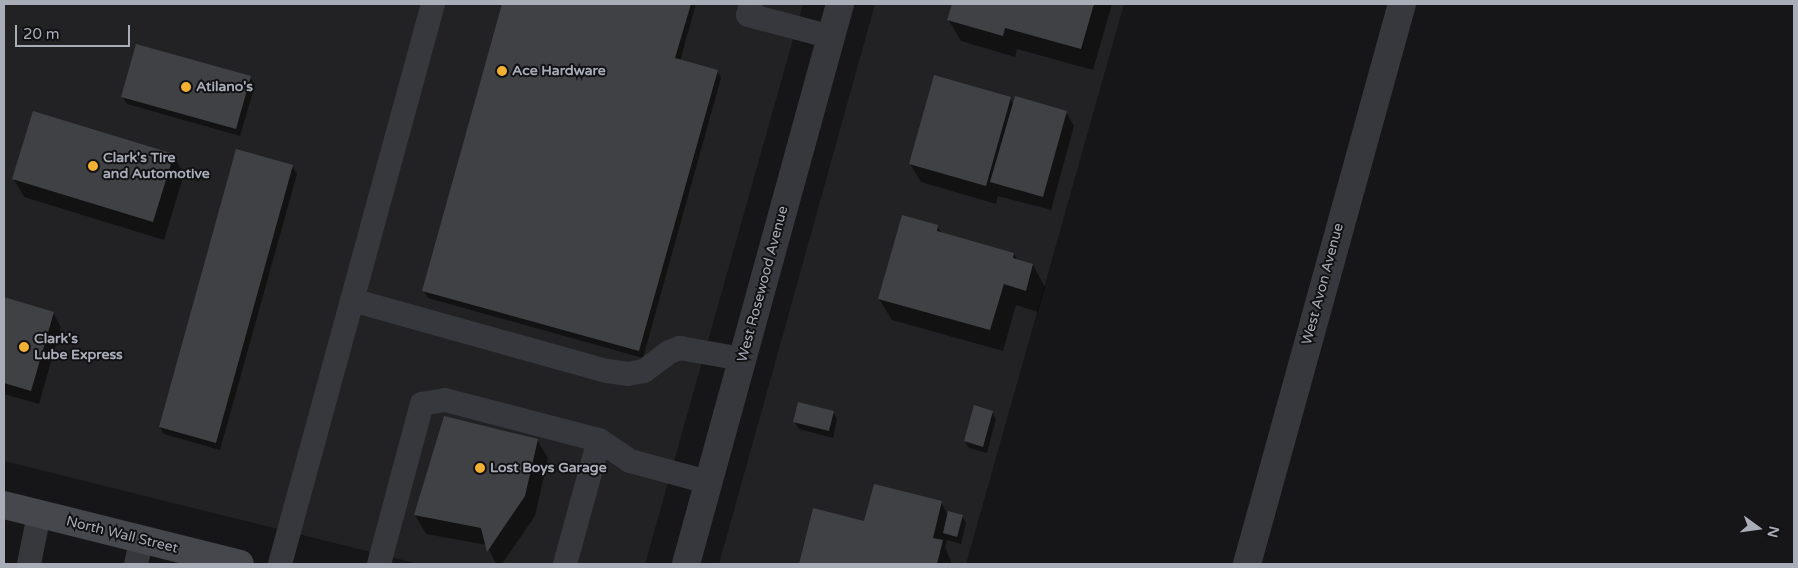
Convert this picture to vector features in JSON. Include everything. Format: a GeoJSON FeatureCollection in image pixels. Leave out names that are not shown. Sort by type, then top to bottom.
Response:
{"type":"FeatureCollection","features":[{"type":"Feature","properties":{"kind":"street","name":"West Rosewood Avenue"},"geometry":{"type":"LineString","coordinates":[[686,564],[840,4]]}},
{"type":"Feature","properties":{"kind":"street","name":"West Avon Avenue"},"geometry":{"type":"LineString","coordinates":[[1247,564],[1402,4]]}},
{"type":"Feature","properties":{"kind":"street","name":"North Wall Street"},"geometry":{"type":"LineString","coordinates":[[4,505],[39,514],[139,552],[240,564]]}},
{"type":"Feature","properties":{"kind":"lane"},"geometry":{"type":"LineString","coordinates":[[280,564],[433,4]]}},
{"type":"Feature","properties":{"kind":"lane"},"geometry":{"type":"LineString","coordinates":[[751,4],[748,14],[830,37]]}},
{"type":"Feature","properties":{"kind":"lane"},"geometry":{"type":"LineString","coordinates":[[352,300],[614,372],[644,371],[669,352],[680,348],[742,359]]}},
{"type":"Feature","properties":{"kind":"lane"},"geometry":{"type":"LineString","coordinates":[[379,564],[422,404],[445,400],[599,440],[630,461],[708,482]]}},
{"type":"Feature","properties":{"kind":"lane"},"geometry":{"type":"LineString","coordinates":[[566,564],[599,440]]}},
{"type":"Feature","properties":{"kind":"lane"},"geometry":{"type":"LineString","coordinates":[[29,564],[39,514]]}},
{"type":"Feature","properties":{"kind":"shaded area"},"geometry":{"type":"Polygon","coordinates":[[[4,4],[803,4],[645,564],[419,564],[4,461],[4,4]]]}},
{"type":"Feature","properties":{"kind":"shaded area"},"geometry":{"type":"Polygon","coordinates":[[[875,4],[1124,4],[966,564],[719,564],[875,4]]]}},
{"type":"Feature","properties":{"kind":"building"},"geometry":{"type":"Polygon","coordinates":[[[502,4],[691,4],[675,58],[718,70],[639,351],[422,291],[502,4]]]}},
{"type":"Feature","properties":{"kind":"building"},"geometry":{"type":"Polygon","coordinates":[[[952,4],[1094,4],[1081,49],[1005,28],[1003,36],[947,20],[952,4]]]}},
{"type":"Feature","properties":{"kind":"building","name":"Atilano's"},"geometry":{"type":"Polygon","coordinates":[[[136,44],[251,76],[236,129],[121,97],[136,44]]]}},
{"type":"Feature","properties":{"kind":"building"},"geometry":{"type":"Polygon","coordinates":[[[934,75],[1011,97],[986,186],[909,164],[934,75]]]}},
{"type":"Feature","properties":{"kind":"building"},"geometry":{"type":"Polygon","coordinates":[[[1015,96],[1067,111],[1043,197],[990,182],[1015,96]]]}},
{"type":"Feature","properties":{"kind":"building","name":"Clark's Tire and Automotive"},"geometry":{"type":"Polygon","coordinates":[[[33,111],[174,154],[153,222],[12,179],[33,111]]]}},
{"type":"Feature","properties":{"kind":"building"},"geometry":{"type":"Polygon","coordinates":[[[236,149],[293,165],[216,443],[159,427],[236,149]]]}},
{"type":"Feature","properties":{"kind":"building"},"geometry":{"type":"Polygon","coordinates":[[[902,215],[938,225],[937,231],[1014,253],[1013,258],[1033,264],[1026,291],[1004,284],[990,330],[878,299],[902,215]]]}},
{"type":"Feature","properties":{"kind":"building","name":"Clark's Lube Express"},"geometry":{"type":"Polygon","coordinates":[[[4,297],[54,312],[31,391],[4,383],[4,297]]]}},
{"type":"Feature","properties":{"kind":"building"},"geometry":{"type":"Polygon","coordinates":[[[798,402],[834,411],[829,431],[793,422],[798,402]]]}},
{"type":"Feature","properties":{"kind":"building"},"geometry":{"type":"Polygon","coordinates":[[[974,405],[993,411],[983,447],[964,441],[974,405]]]}},
{"type":"Feature","properties":{"kind":"building","name":"Lost Boys Garage"},"geometry":{"type":"Polygon","coordinates":[[[444,416],[538,439],[525,496],[487,552],[481,528],[414,515],[444,416]]]}},
{"type":"Feature","properties":{"kind":"building"},"geometry":{"type":"Polygon","coordinates":[[[874,484],[942,501],[933,538],[943,540],[937,564],[799,564],[813,508],[864,521],[874,484]]]}},
{"type":"Feature","properties":{"kind":"building"},"geometry":{"type":"Polygon","coordinates":[[[948,511],[963,515],[957,537],[943,533],[948,511]]]}},
{"type":"Feature","properties":{"kind":"place","name":"Ace Hardware"},"geometry":{"type":"Point","coordinates":[502,71]}},
{"type":"Feature","properties":{"kind":"place","name":"Atilano's"},"geometry":{"type":"Point","coordinates":[186,87]}},
{"type":"Feature","properties":{"kind":"place","name":"Clark's Tire and Automotive"},"geometry":{"type":"Point","coordinates":[93,166]}},
{"type":"Feature","properties":{"kind":"place","name":"Clark's Lube Express"},"geometry":{"type":"Point","coordinates":[24,347]}},
{"type":"Feature","properties":{"kind":"place","name":"Lost Boys Garage"},"geometry":{"type":"Point","coordinates":[480,468]}}]}
